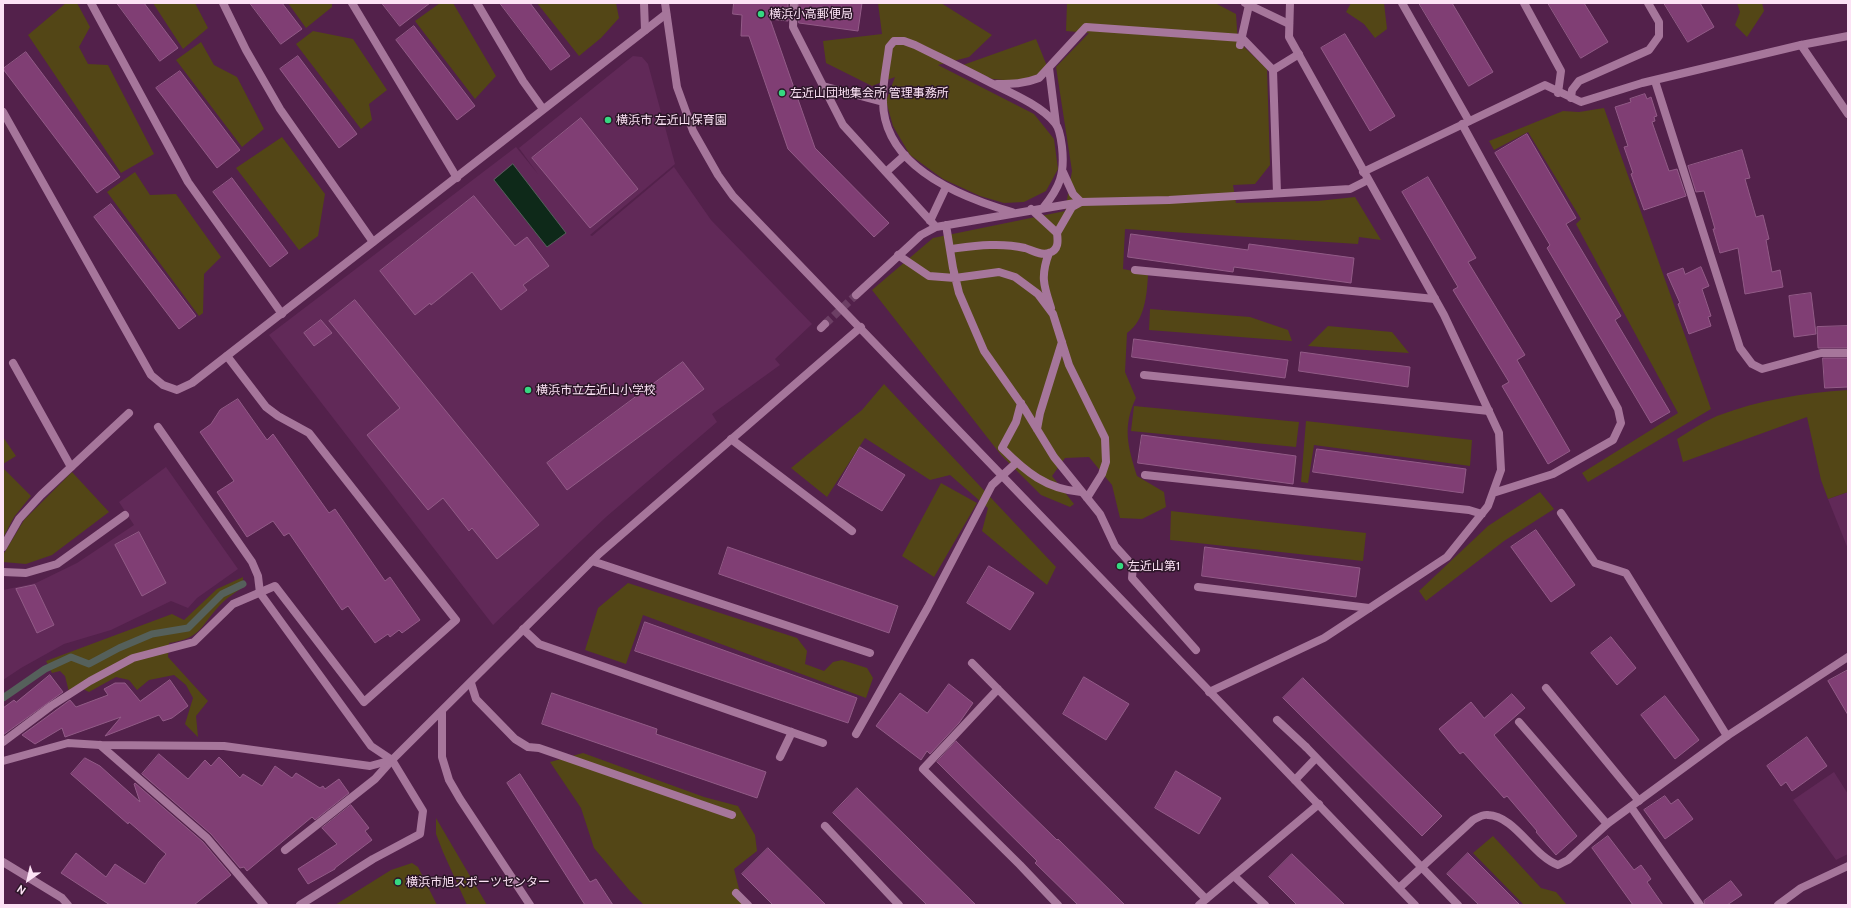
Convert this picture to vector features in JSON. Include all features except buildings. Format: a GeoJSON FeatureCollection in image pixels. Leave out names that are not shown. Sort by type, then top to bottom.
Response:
{"type":"FeatureCollection","features":[{"type":"Feature","properties":{"kind":"street"},"geometry":{"type":"LineString","coordinates":[[92,3],[188,182],[282,314]]}},
{"type":"Feature","properties":{"kind":"street"},"geometry":{"type":"LineString","coordinates":[[223,3],[246,50],[280,109],[373,242]]}},
{"type":"Feature","properties":{"kind":"street"},"geometry":{"type":"LineString","coordinates":[[352,3],[457,178]]}},
{"type":"Feature","properties":{"kind":"street"},"geometry":{"type":"LineString","coordinates":[[477,3],[523,81],[543,109]]}},
{"type":"Feature","properties":{"kind":"street"},"geometry":{"type":"LineString","coordinates":[[644,3],[645,30]]}},
{"type":"Feature","properties":{"kind":"street"},"geometry":{"type":"LineString","coordinates":[[665,3],[677,87],[693,131],[718,175],[737,200],[861,327],[1209,692],[1319,804],[1415,905]]}},
{"type":"Feature","properties":{"kind":"street"},"geometry":{"type":"LineString","coordinates":[[794,3],[793,27],[843,124],[933,224],[946,225],[1031,209],[1081,202],[1169,200],[1350,189],[1368,180]]}},
{"type":"Feature","properties":{"kind":"street"},"geometry":{"type":"LineString","coordinates":[[1209,692],[1324,638],[1446,557],[1488,506],[1501,470],[1499,433],[1435,300],[1289,36],[1290,3]]}},
{"type":"Feature","properties":{"kind":"street"},"geometry":{"type":"LineString","coordinates":[[1402,3],[1618,409],[1621,423],[1613,440],[1553,474],[1493,493]]}},
{"type":"Feature","properties":{"kind":"street"},"geometry":{"type":"LineString","coordinates":[[1524,3],[1561,70],[1558,93]]}},
{"type":"Feature","properties":{"kind":"street"},"geometry":{"type":"LineString","coordinates":[[1571,98],[1572,90],[1579,80],[1648,50],[1659,36],[1659,22],[1648,3]]}},
{"type":"Feature","properties":{"kind":"street"},"geometry":{"type":"LineString","coordinates":[[1241,41],[1247,4],[1289,24]]}},
{"type":"Feature","properties":{"kind":"street"},"geometry":{"type":"LineString","coordinates":[[3,112],[151,375],[163,385],[177,390],[192,383],[282,314],[666,14]]}},
{"type":"Feature","properties":{"kind":"street"},"geometry":{"type":"LineString","coordinates":[[992,83],[1015,85],[1039,78],[1086,27],[1241,41],[1273,70],[1277,193]]}},
{"type":"Feature","properties":{"kind":"street"},"geometry":{"type":"LineString","coordinates":[[1363,172],[1545,85],[1558,93],[1581,102],[1655,81],[1801,45],[1848,36]]}},
{"type":"Feature","properties":{"kind":"street"},"geometry":{"type":"LineString","coordinates":[[1013,213],[983,204],[946,187],[920,170],[905,155],[886,124],[883,102],[889,47],[894,41],[904,41],[915,45],[992,83],[1041,111],[1056,124]]}},
{"type":"Feature","properties":{"kind":"street"},"geometry":{"type":"LineString","coordinates":[[1801,45],[1848,114]]}},
{"type":"Feature","properties":{"kind":"street"},"geometry":{"type":"LineString","coordinates":[[1273,70],[1299,54]]}},
{"type":"Feature","properties":{"kind":"street"},"geometry":{"type":"LineString","coordinates":[[1049,68],[1056,124],[1061,137],[1063,171],[1066,181],[1081,202]]}},
{"type":"Feature","properties":{"kind":"street"},"geometry":{"type":"LineString","coordinates":[[1655,81],[1740,348],[1752,364],[1762,369],[1821,353],[1848,353]]}},
{"type":"Feature","properties":{"kind":"street"},"geometry":{"type":"LineString","coordinates":[[823,86],[883,102]]}},
{"type":"Feature","properties":{"kind":"street"},"geometry":{"type":"LineString","coordinates":[[886,172],[905,155]]}},
{"type":"Feature","properties":{"kind":"street"},"geometry":{"type":"LineString","coordinates":[[1043,208],[1060,184],[1063,171]]}},
{"type":"Feature","properties":{"kind":"street"},"geometry":{"type":"LineString","coordinates":[[856,295],[933,224],[946,187]]}},
{"type":"Feature","properties":{"kind":"street"},"geometry":{"type":"LineString","coordinates":[[950,249],[1004,245],[1025,248],[1041,254],[1049,253],[1055,250],[1058,243],[1057,233],[1072,207],[1081,202]]}},
{"type":"Feature","properties":{"kind":"street"},"geometry":{"type":"LineString","coordinates":[[1031,209],[1057,233]]}},
{"type":"Feature","properties":{"kind":"street"},"geometry":{"type":"LineString","coordinates":[[946,225],[955,278],[984,352],[1020,403],[1054,457],[1100,514],[1115,546],[1133,566],[1132,578],[1196,650]]}},
{"type":"Feature","properties":{"kind":"street"},"geometry":{"type":"LineString","coordinates":[[1049,253],[1045,264],[1043,281],[1069,365],[1105,438],[1106,462],[1102,474],[1084,495]]}},
{"type":"Feature","properties":{"kind":"street"},"geometry":{"type":"LineString","coordinates":[[898,255],[929,276],[955,278],[999,272],[1015,277],[1038,294],[1053,314]]}},
{"type":"Feature","properties":{"kind":"street"},"geometry":{"type":"LineString","coordinates":[[1135,270],[1435,300]]}},
{"type":"Feature","properties":{"kind":"street"},"geometry":{"type":"LineString","coordinates":[[284,850],[375,779],[392,760],[592,561],[861,327]]}},
{"type":"Feature","properties":{"kind":"street"},"geometry":{"type":"LineString","coordinates":[[1037,429],[1040,413],[1062,342]]}},
{"type":"Feature","properties":{"kind":"street"},"geometry":{"type":"LineString","coordinates":[[3,742],[51,706],[90,681],[133,658],[194,642],[233,604],[275,586],[364,702],[456,620],[308,433],[278,416],[266,407],[227,356]]}},
{"type":"Feature","properties":{"kind":"street"},"geometry":{"type":"LineString","coordinates":[[13,363],[71,467]]}},
{"type":"Feature","properties":{"kind":"street"},"geometry":{"type":"LineString","coordinates":[[1144,375],[1489,411]]}},
{"type":"Feature","properties":{"kind":"street"},"geometry":{"type":"LineString","coordinates":[[1020,403],[1016,422],[1011,434],[1002,448],[1022,468],[1052,486],[1084,495]]}},
{"type":"Feature","properties":{"kind":"street"},"geometry":{"type":"LineString","coordinates":[[3,547],[19,519],[41,495],[129,413]]}},
{"type":"Feature","properties":{"kind":"street"},"geometry":{"type":"LineString","coordinates":[[158,426],[252,562],[258,576],[260,593],[371,746],[392,760],[424,811],[420,834],[373,860],[300,905]]}},
{"type":"Feature","properties":{"kind":"street"},"geometry":{"type":"LineString","coordinates":[[731,440],[852,531]]}},
{"type":"Feature","properties":{"kind":"street"},"geometry":{"type":"LineString","coordinates":[[856,734],[928,607],[992,485],[1016,462]]}},
{"type":"Feature","properties":{"kind":"street"},"geometry":{"type":"LineString","coordinates":[[1145,476],[1469,510],[1482,514]]}},
{"type":"Feature","properties":{"kind":"street"},"geometry":{"type":"LineString","coordinates":[[1561,513],[1595,563],[1626,573],[1727,736]]}},
{"type":"Feature","properties":{"kind":"street"},"geometry":{"type":"LineString","coordinates":[[3,572],[26,573],[57,564],[125,515]]}},
{"type":"Feature","properties":{"kind":"street"},"geometry":{"type":"LineString","coordinates":[[592,561],[870,653]]}},
{"type":"Feature","properties":{"kind":"street"},"geometry":{"type":"LineString","coordinates":[[1198,587],[1369,608]]}},
{"type":"Feature","properties":{"kind":"street"},"geometry":{"type":"LineString","coordinates":[[523,629],[539,644],[823,743]]}},
{"type":"Feature","properties":{"kind":"street"},"geometry":{"type":"LineString","coordinates":[[1398,888],[1473,820],[1487,814],[1505,820],[1549,862],[1558,866],[1568,860],[1607,824],[1727,736],[1848,657]]}},
{"type":"Feature","properties":{"kind":"street"},"geometry":{"type":"LineString","coordinates":[[972,663],[1206,899]]}},
{"type":"Feature","properties":{"kind":"street"},"geometry":{"type":"LineString","coordinates":[[471,683],[476,699],[515,739],[528,747],[539,748],[732,815]]}},
{"type":"Feature","properties":{"kind":"street"},"geometry":{"type":"LineString","coordinates":[[1546,688],[1639,801]]}},
{"type":"Feature","properties":{"kind":"street"},"geometry":{"type":"LineString","coordinates":[[998,689],[923,769],[1020,865],[1058,905]]}},
{"type":"Feature","properties":{"kind":"street"},"geometry":{"type":"LineString","coordinates":[[442,711],[442,757],[449,780],[530,905]]}},
{"type":"Feature","properties":{"kind":"street"},"geometry":{"type":"LineString","coordinates":[[1278,720],[1306,747],[1458,905]]}},
{"type":"Feature","properties":{"kind":"street"},"geometry":{"type":"LineString","coordinates":[[1519,722],[1607,824]]}},
{"type":"Feature","properties":{"kind":"street"},"geometry":{"type":"LineString","coordinates":[[780,757],[792,732]]}},
{"type":"Feature","properties":{"kind":"street"},"geometry":{"type":"LineString","coordinates":[[3,761],[68,743],[100,745],[224,746],[370,766],[392,760]]}},
{"type":"Feature","properties":{"kind":"street"},"geometry":{"type":"LineString","coordinates":[[100,745],[207,838],[264,905]]}},
{"type":"Feature","properties":{"kind":"street"},"geometry":{"type":"LineString","coordinates":[[1295,780],[1316,758]]}},
{"type":"Feature","properties":{"kind":"street"},"geometry":{"type":"LineString","coordinates":[[1199,905],[1319,804]]}},
{"type":"Feature","properties":{"kind":"street"},"geometry":{"type":"LineString","coordinates":[[1631,807],[1700,905]]}},
{"type":"Feature","properties":{"kind":"street"},"geometry":{"type":"LineString","coordinates":[[825,826],[899,905]]}},
{"type":"Feature","properties":{"kind":"street"},"geometry":{"type":"LineString","coordinates":[[3,862],[62,898],[68,905]]}},
{"type":"Feature","properties":{"kind":"street"},"geometry":{"type":"LineString","coordinates":[[1778,905],[1800,888],[1848,866]]}},
{"type":"Feature","properties":{"kind":"street"},"geometry":{"type":"LineString","coordinates":[[1234,876],[1265,905]]}},
{"type":"Feature","properties":{"kind":"street"},"geometry":{"type":"LineString","coordinates":[[736,893],[748,905]]}},
{"type":"Feature","properties":{"kind":"shaded area"},"geometry":{"type":"Polygon","coordinates":[[[66,3],[77,3],[90,27],[79,47],[88,64],[108,65],[154,154],[121,173],[28,35],[66,3]]]}},
{"type":"Feature","properties":{"kind":"shaded area"},"geometry":{"type":"Polygon","coordinates":[[[153,3],[195,3],[208,28],[183,49],[153,3]]]}},
{"type":"Feature","properties":{"kind":"shaded area"},"geometry":{"type":"Polygon","coordinates":[[[288,3],[332,3],[332,7],[306,28],[288,3]]]}},
{"type":"Feature","properties":{"kind":"shaded area"},"geometry":{"type":"Polygon","coordinates":[[[440,3],[453,3],[496,76],[475,99],[415,21],[440,3]]]}},
{"type":"Feature","properties":{"kind":"shaded area"},"geometry":{"type":"Polygon","coordinates":[[[537,3],[616,3],[619,18],[601,38],[579,56],[537,3]]]}},
{"type":"Feature","properties":{"kind":"shaded area"},"geometry":{"type":"Polygon","coordinates":[[[878,3],[941,3],[992,35],[969,57],[938,65],[1034,114],[1054,139],[1058,169],[1046,191],[1024,202],[1004,203],[980,196],[943,179],[910,155],[893,126],[886,101],[895,77],[872,86],[826,63],[823,41],[882,34],[878,3]]]}},
{"type":"Feature","properties":{"kind":"shaded area"},"geometry":{"type":"Polygon","coordinates":[[[1067,3],[1215,3],[1236,14],[1238,44],[1242,45],[1267,69],[1270,165],[1255,184],[1233,185],[1236,203],[1318,201],[1355,197],[1381,240],[1359,237],[1358,244],[1125,229],[1123,269],[1148,274],[1144,306],[1138,322],[1127,333],[1125,372],[1136,398],[1129,418],[1129,446],[1137,476],[1164,492],[1166,507],[1142,519],[1120,518],[1112,485],[1089,457],[1065,458],[1052,476],[1074,504],[1070,507],[1041,495],[1001,455],[872,290],[933,238],[1065,211],[1072,171],[1056,67],[1089,33],[1066,31],[1067,3]]]}},
{"type":"Feature","properties":{"kind":"shaded area"},"geometry":{"type":"Polygon","coordinates":[[[1351,3],[1384,3],[1387,29],[1375,38],[1364,24],[1346,12],[1351,3]]]}},
{"type":"Feature","properties":{"kind":"shaded area"},"geometry":{"type":"Polygon","coordinates":[[[1737,3],[1762,3],[1764,11],[1747,37],[1735,25],[1740,12],[1737,3]]]}},
{"type":"Feature","properties":{"kind":"shaded area"},"geometry":{"type":"Polygon","coordinates":[[[313,31],[353,39],[387,90],[369,104],[372,120],[361,129],[296,44],[313,31]]]}},
{"type":"Feature","properties":{"kind":"shaded area"},"geometry":{"type":"Polygon","coordinates":[[[1036,39],[1047,66],[1037,75],[1016,81],[992,79],[963,65],[1036,39]]]}},
{"type":"Feature","properties":{"kind":"shaded area"},"geometry":{"type":"Polygon","coordinates":[[[201,42],[214,65],[237,77],[264,129],[242,147],[176,60],[201,42]]]}},
{"type":"Feature","properties":{"kind":"shaded area","name":"横浜市立左近山小学校"},"geometry":{"type":"Polygon","coordinates":[[[633,56],[642,57],[648,64],[675,164],[590,235],[592,236],[674,167],[711,220],[812,324],[775,359],[780,365],[712,414],[717,422],[606,517],[493,625],[269,335],[516,147],[538,174],[519,148],[633,56]]]}},
{"type":"Feature","properties":{"kind":"shaded area"},"geometry":{"type":"Polygon","coordinates":[[[1604,108],[1711,409],[1588,482],[1582,473],[1678,413],[1576,224],[1581,219],[1528,132],[1494,150],[1489,141],[1563,111],[1579,112],[1604,108]]]}},
{"type":"Feature","properties":{"kind":"shaded area"},"geometry":{"type":"Polygon","coordinates":[[[282,137],[325,194],[318,236],[299,250],[236,168],[282,137]]]}},
{"type":"Feature","properties":{"kind":"shaded area"},"geometry":{"type":"Polygon","coordinates":[[[513,164],[566,233],[547,247],[494,180],[513,164]]]}},
{"type":"Feature","properties":{"kind":"shaded area"},"geometry":{"type":"Polygon","coordinates":[[[135,172],[150,195],[176,194],[221,257],[204,274],[203,313],[199,316],[107,192],[135,172]]]}},
{"type":"Feature","properties":{"kind":"shaded area"},"geometry":{"type":"Polygon","coordinates":[[[1150,309],[1250,317],[1288,330],[1292,341],[1149,330],[1150,309]]]}},
{"type":"Feature","properties":{"kind":"shaded area"},"geometry":{"type":"Polygon","coordinates":[[[1328,326],[1392,332],[1409,353],[1308,346],[1328,326]]]}},
{"type":"Feature","properties":{"kind":"shaded area"},"geometry":{"type":"Polygon","coordinates":[[[884,384],[1056,567],[1047,585],[982,531],[988,508],[950,475],[930,480],[865,438],[827,497],[791,468],[862,410],[884,384]]]}},
{"type":"Feature","properties":{"kind":"shaded area"},"geometry":{"type":"Polygon","coordinates":[[[1848,390],[1848,492],[1828,499],[1821,480],[1807,417],[1683,462],[1677,439],[1717,416],[1733,410],[1781,398],[1848,390]]]}},
{"type":"Feature","properties":{"kind":"shaded area"},"geometry":{"type":"Polygon","coordinates":[[[1134,406],[1299,422],[1296,447],[1131,431],[1134,406]]]}},
{"type":"Feature","properties":{"kind":"shaded area"},"geometry":{"type":"Polygon","coordinates":[[[1306,421],[1472,440],[1470,466],[1314,445],[1308,483],[1301,482],[1306,421]]]}},
{"type":"Feature","properties":{"kind":"shaded area"},"geometry":{"type":"Polygon","coordinates":[[[3,437],[16,456],[3,464],[3,437]]]}},
{"type":"Feature","properties":{"kind":"shaded area"},"geometry":{"type":"Polygon","coordinates":[[[166,467],[238,569],[197,598],[188,608],[171,601],[111,630],[64,644],[3,680],[3,590],[36,583],[77,563],[134,525],[119,502],[166,467]]]}},
{"type":"Feature","properties":{"kind":"shaded area"},"geometry":{"type":"Polygon","coordinates":[[[3,468],[31,496],[14,517],[3,538],[3,468]]]}},
{"type":"Feature","properties":{"kind":"shaded area"},"geometry":{"type":"Polygon","coordinates":[[[72,472],[109,512],[52,555],[26,564],[3,562],[3,555],[24,520],[72,472]]]}},
{"type":"Feature","properties":{"kind":"shaded area"},"geometry":{"type":"Polygon","coordinates":[[[941,483],[977,503],[934,577],[902,556],[941,483]]]}},
{"type":"Feature","properties":{"kind":"shaded area"},"geometry":{"type":"Polygon","coordinates":[[[1540,492],[1554,509],[1504,541],[1426,601],[1419,591],[1488,526],[1540,492]]]}},
{"type":"Feature","properties":{"kind":"shaded area"},"geometry":{"type":"Polygon","coordinates":[[[1848,492],[1848,549],[1828,499],[1848,492]]]}},
{"type":"Feature","properties":{"kind":"shaded area"},"geometry":{"type":"Polygon","coordinates":[[[1171,511],[1366,533],[1363,561],[1170,540],[1171,511]]]}},
{"type":"Feature","properties":{"kind":"shaded area"},"geometry":{"type":"Polygon","coordinates":[[[243,577],[243,587],[221,604],[200,630],[188,638],[169,643],[168,657],[208,701],[196,716],[198,737],[185,724],[193,698],[186,685],[174,675],[149,680],[137,690],[129,680],[116,677],[89,692],[83,689],[70,696],[65,676],[60,671],[52,673],[46,661],[172,614],[184,620],[217,589],[243,577]]]}},
{"type":"Feature","properties":{"kind":"shaded area"},"geometry":{"type":"Polygon","coordinates":[[[628,583],[797,638],[807,651],[805,664],[824,671],[833,662],[842,660],[867,668],[873,678],[866,698],[643,615],[626,664],[585,650],[598,608],[628,583]]]}},
{"type":"Feature","properties":{"kind":"shaded area"},"geometry":{"type":"Polygon","coordinates":[[[583,753],[704,797],[738,806],[755,835],[757,851],[734,869],[743,905],[644,905],[630,891],[594,848],[581,808],[550,762],[583,753]]]}},
{"type":"Feature","properties":{"kind":"shaded area"},"geometry":{"type":"Polygon","coordinates":[[[1834,772],[1848,794],[1848,854],[1836,860],[1793,800],[1834,772]]]}},
{"type":"Feature","properties":{"kind":"shaded area"},"geometry":{"type":"Polygon","coordinates":[[[436,818],[487,905],[467,905],[436,834],[436,818]]]}},
{"type":"Feature","properties":{"kind":"shaded area"},"geometry":{"type":"Polygon","coordinates":[[[1493,836],[1541,888],[1556,892],[1567,905],[1524,905],[1473,853],[1493,836]]]}},
{"type":"Feature","properties":{"kind":"shaded area","name":"横浜市旭スポーツセンター"},"geometry":{"type":"Polygon","coordinates":[[[412,863],[418,867],[437,905],[335,905],[391,870],[412,863]]]}},
{"type":"Feature","properties":{"kind":"waterway"},"geometry":{"type":"LineString","coordinates":[[3,698],[45,669],[71,657],[89,664],[119,648],[152,634],[188,628],[222,594],[243,584]]}},
{"type":"Feature","properties":{"kind":"tunnel"},"geometry":{"type":"LineString","coordinates":[[825,324],[856,295]]}},
{"type":"Feature","properties":{"kind":"place","name":"横浜小高郵便局"},"geometry":{"type":"Point","coordinates":[761,14]}},
{"type":"Feature","properties":{"kind":"place","name":"左近山団地集会所 管理事務所"},"geometry":{"type":"Point","coordinates":[782,93]}},
{"type":"Feature","properties":{"kind":"place","name":"横浜市 左近山保育園"},"geometry":{"type":"Point","coordinates":[608,120]}},
{"type":"Feature","properties":{"kind":"place","name":"横浜市立左近山小学校"},"geometry":{"type":"Point","coordinates":[528,390]}},
{"type":"Feature","properties":{"kind":"place","name":"左近山第1"},"geometry":{"type":"Point","coordinates":[1120,566]}},
{"type":"Feature","properties":{"kind":"place","name":"横浜市旭スポーツセンター"},"geometry":{"type":"Point","coordinates":[398,882]}}]}
